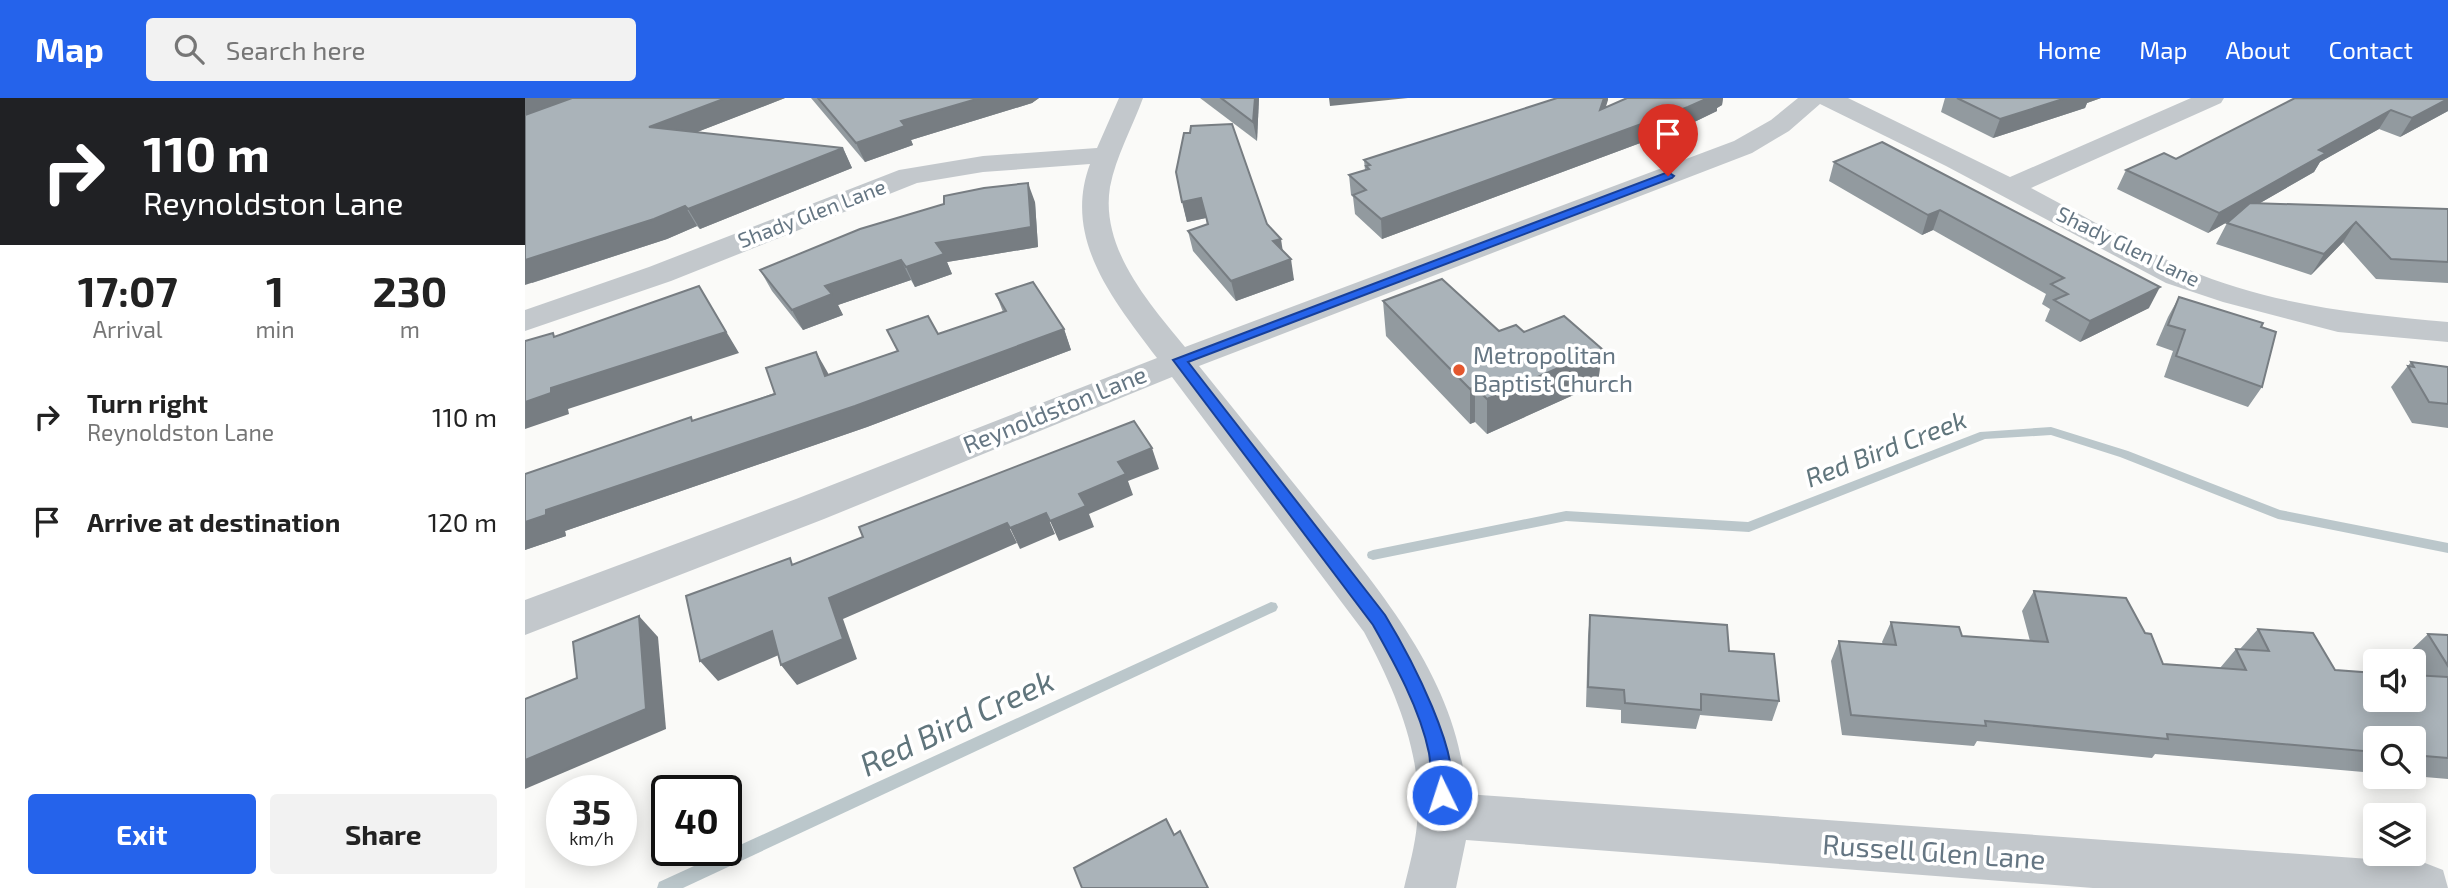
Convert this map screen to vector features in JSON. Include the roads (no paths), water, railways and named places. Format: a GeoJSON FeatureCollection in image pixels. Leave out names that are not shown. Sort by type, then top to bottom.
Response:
{"type":"FeatureCollection","features":[{"type":"Feature","properties":{"kind":"street"},"geometry":{"type":"LineString","coordinates":[[1131,98],[1097,185],[1094,211],[1100,238],[1116,276],[1137,309],[1180,360],[1379,620],[1399,653],[1439,754],[1443,815],[1430,888]]}},
{"type":"Feature","properties":{"kind":"street","name":"Reynoldston Lane"},"geometry":{"type":"LineString","coordinates":[[525,618],[810,509],[1180,360],[1743,147],[1799,113],[1812,98]]}},
{"type":"Feature","properties":{"kind":"street","name":"Shady Glen Lane"},"geometry":{"type":"LineString","coordinates":[[1828,98],[2177,276],[2338,322],[2448,332]]}},
{"type":"Feature","properties":{"kind":"street"},"geometry":{"type":"LineString","coordinates":[[2008,188],[2212,98]]}},
{"type":"Feature","properties":{"kind":"street","name":"Shady Glen Lane"},"geometry":{"type":"LineString","coordinates":[[525,321],[660,274],[909,176],[951,166],[1000,160],[1109,155]]}},
{"type":"Feature","properties":{"kind":"street","name":"Russell Glen Lane"},"geometry":{"type":"LineString","coordinates":[[1443,815],[2425,888]]}},
{"type":"Feature","properties":{"kind":"waterway","name":"Red Bird Creek"},"geometry":{"type":"LineString","coordinates":[[1373,555],[1566,516],[1749,527],[1984,435],[2051,431],[2124,454],[2278,514],[2448,548]]}},
{"type":"Feature","properties":{"kind":"waterway","name":"Red Bird Creek"},"geometry":{"type":"LineString","coordinates":[[665,888],[1271,607]]}},
{"type":"Feature","properties":{"kind":"place","name":"Metropolitan Baptist Church"},"geometry":{"type":"Point","coordinates":[1459,370]}}]}
